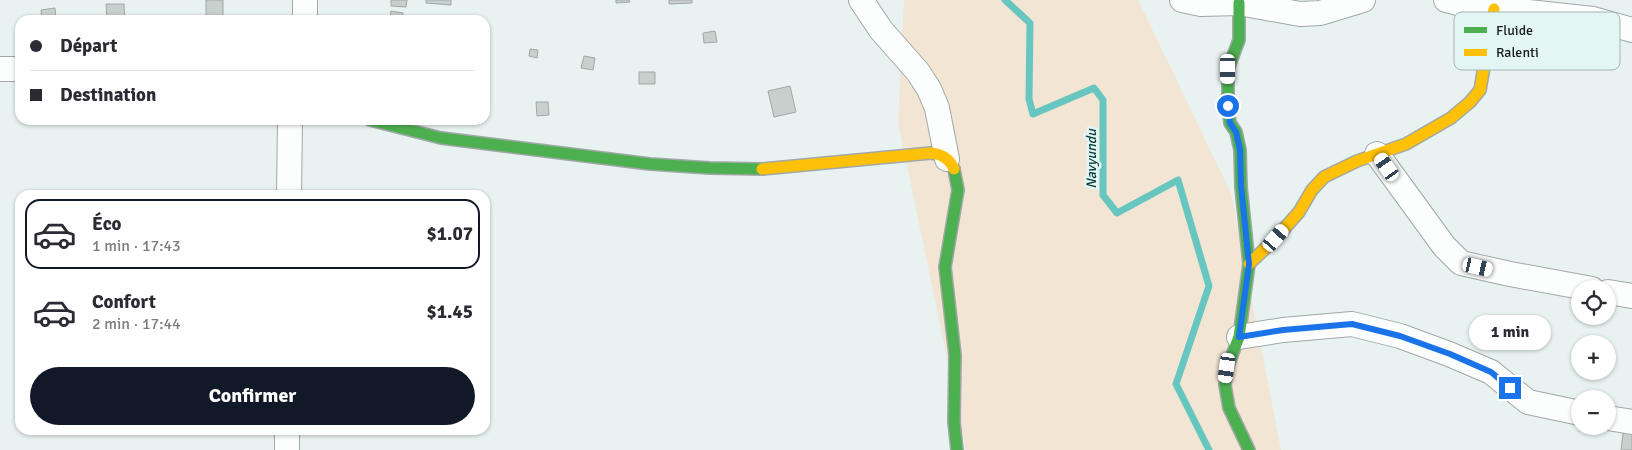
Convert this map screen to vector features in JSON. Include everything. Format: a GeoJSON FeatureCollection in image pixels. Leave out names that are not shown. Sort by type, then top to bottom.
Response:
{"type":"FeatureCollection","features":[{"type":"Feature","properties":{"kind":"street"},"geometry":{"type":"LineString","coordinates":[[305,0],[305,15]]}},
{"type":"Feature","properties":{"kind":"street"},"geometry":{"type":"LineString","coordinates":[[861,0],[882,30],[918,72],[929,89],[936,108],[947,159]]}},
{"type":"Feature","properties":{"kind":"street"},"geometry":{"type":"LineString","coordinates":[[1182,0],[1201,4],[1239,3],[1300,14],[1320,13],[1363,0]]}},
{"type":"Feature","properties":{"kind":"street"},"geometry":{"type":"LineString","coordinates":[[1446,0],[1465,5],[1530,12]]}},
{"type":"Feature","properties":{"kind":"street"},"geometry":{"type":"LineString","coordinates":[[1239,3],[1239,40],[1228,69],[1228,106],[1230,123],[1236,132],[1240,150],[1241,186],[1249,264],[1239,337],[1227,368],[1225,385],[1229,408],[1250,450]]}},
{"type":"Feature","properties":{"kind":"street"},"geometry":{"type":"LineString","coordinates":[[1493,12],[1494,8]]}},
{"type":"Feature","properties":{"kind":"street"},"geometry":{"type":"LineString","coordinates":[[0,69],[15,69]]}},
{"type":"Feature","properties":{"kind":"street"},"geometry":{"type":"LineString","coordinates":[[1249,264],[1299,212],[1312,190],[1324,177],[1339,169],[1406,144],[1451,118],[1470,102],[1480,90],[1483,70]]}},
{"type":"Feature","properties":{"kind":"street"},"geometry":{"type":"LineString","coordinates":[[289,190],[290,125]]}},
{"type":"Feature","properties":{"kind":"street"},"geometry":{"type":"LineString","coordinates":[[390,125],[441,138],[650,164],[710,168],[762,169],[931,153],[939,154],[953,166],[958,190],[945,267],[954,347],[954,422],[957,450]]}},
{"type":"Feature","properties":{"kind":"street"},"geometry":{"type":"LineString","coordinates":[[1377,154],[1444,246],[1461,263],[1571,285]]}},
{"type":"Feature","properties":{"kind":"street"},"geometry":{"type":"LineString","coordinates":[[1616,293],[1632,296]]}},
{"type":"Feature","properties":{"kind":"street"},"geometry":{"type":"LineString","coordinates":[[1239,337],[1283,330],[1352,324],[1400,336],[1450,354],[1491,372],[1528,402],[1571,411]]}},
{"type":"Feature","properties":{"kind":"street"},"geometry":{"type":"LineString","coordinates":[[1616,419],[1632,422]]}},
{"type":"Feature","properties":{"kind":"street"},"geometry":{"type":"LineString","coordinates":[[287,435],[287,450]]}},
{"type":"Feature","properties":{"kind":"shaded area"},"geometry":{"type":"Polygon","coordinates":[[[904,0],[1138,0],[1231,193],[1281,450],[966,450],[898,122],[904,0]]]}},
{"type":"Feature","properties":{"kind":"building"},"geometry":{"type":"Polygon","coordinates":[[[206,0],[223,0],[223,15],[206,15],[206,0]]]}},
{"type":"Feature","properties":{"kind":"building"},"geometry":{"type":"Polygon","coordinates":[[[391,0],[407,0],[406,7],[391,6],[391,0]]]}},
{"type":"Feature","properties":{"kind":"building"},"geometry":{"type":"Polygon","coordinates":[[[426,0],[451,0],[451,5],[426,3],[426,0]]]}},
{"type":"Feature","properties":{"kind":"building"},"geometry":{"type":"Polygon","coordinates":[[[616,0],[629,0],[630,2],[616,3],[616,0]]]}},
{"type":"Feature","properties":{"kind":"building"},"geometry":{"type":"Polygon","coordinates":[[[669,0],[692,0],[692,3],[669,4],[669,0]]]}},
{"type":"Feature","properties":{"kind":"building"},"geometry":{"type":"Polygon","coordinates":[[[106,4],[124,4],[125,15],[107,15],[106,4]]]}},
{"type":"Feature","properties":{"kind":"building"},"geometry":{"type":"Polygon","coordinates":[[[55,8],[56,15],[42,15],[41,10],[55,8]]]}},
{"type":"Feature","properties":{"kind":"building"},"geometry":{"type":"Polygon","coordinates":[[[391,11],[403,13],[403,15],[391,15],[391,11]]]}},
{"type":"Feature","properties":{"kind":"building"},"geometry":{"type":"Polygon","coordinates":[[[715,31],[717,42],[704,43],[703,33],[715,31]]]}},
{"type":"Feature","properties":{"kind":"building"},"geometry":{"type":"Polygon","coordinates":[[[530,49],[538,50],[537,58],[529,56],[530,49]]]}},
{"type":"Feature","properties":{"kind":"building"},"geometry":{"type":"Polygon","coordinates":[[[584,56],[595,58],[593,70],[581,68],[584,56]]]}},
{"type":"Feature","properties":{"kind":"building"},"geometry":{"type":"Polygon","coordinates":[[[639,72],[655,72],[655,84],[639,84],[639,72]]]}},
{"type":"Feature","properties":{"kind":"building"},"geometry":{"type":"Polygon","coordinates":[[[790,86],[796,112],[774,117],[768,91],[790,86]]]}},
{"type":"Feature","properties":{"kind":"building"},"geometry":{"type":"Polygon","coordinates":[[[536,102],[548,102],[549,115],[537,116],[536,102]]]}},
{"type":"Feature","properties":{"kind":"building"},"geometry":{"type":"Polygon","coordinates":[[[1624,425],[1632,426],[1632,450],[1621,450],[1624,425]]]}},
{"type":"Feature","properties":{"kind":"waterway","name":"Navyundu"},"geometry":{"type":"LineString","coordinates":[[1005,0],[1030,23],[1029,99],[1033,114],[1094,88],[1103,100],[1103,195],[1117,213],[1178,180],[1209,286],[1176,384],[1209,450]]}},
{"type":"Feature","properties":{"kind":"traffic: fast"},"geometry":{"type":"LineString","coordinates":[[1239,3],[1239,40],[1228,69],[1228,107],[1230,123],[1236,132],[1240,150],[1241,187],[1249,264],[1239,337],[1227,368],[1225,385],[1229,408],[1249,450]]}},
{"type":"Feature","properties":{"kind":"traffic: fast"},"geometry":{"type":"LineString","coordinates":[[390,125],[441,138],[650,164],[762,169]]}},
{"type":"Feature","properties":{"kind":"traffic: fast"},"geometry":{"type":"LineString","coordinates":[[954,169],[958,190],[945,267],[955,355],[954,422],[957,450]]}},
{"type":"Feature","properties":{"kind":"traffic: slow"},"geometry":{"type":"LineString","coordinates":[[1249,264],[1299,212],[1312,190],[1324,177],[1357,161],[1406,144],[1451,118],[1470,102],[1480,90],[1483,70]]}},
{"type":"Feature","properties":{"kind":"traffic: slow"},"geometry":{"type":"LineString","coordinates":[[762,169],[931,153],[945,158],[954,169]]}},
{"type":"Feature","properties":{"kind":"route"},"geometry":{"type":"LineString","coordinates":[[1228,106],[1230,123],[1236,132],[1240,150],[1241,186],[1249,264],[1239,337],[1283,330],[1352,324],[1400,336],[1450,354],[1491,372],[1510,388]]}}]}
